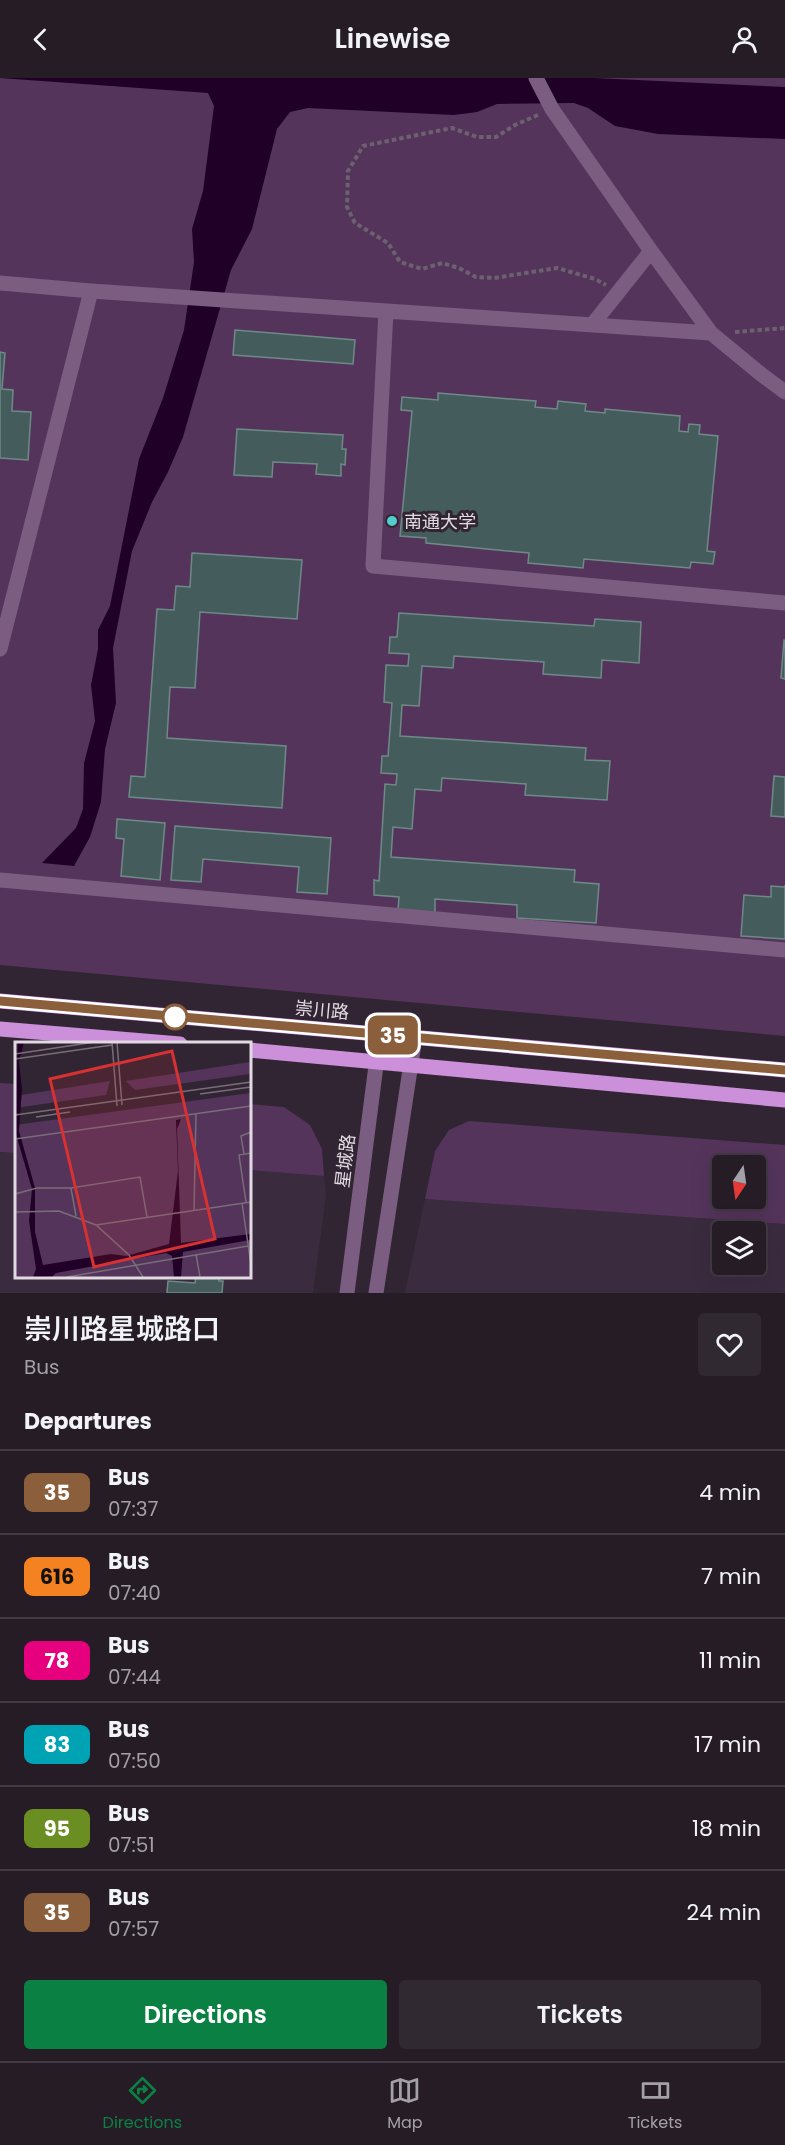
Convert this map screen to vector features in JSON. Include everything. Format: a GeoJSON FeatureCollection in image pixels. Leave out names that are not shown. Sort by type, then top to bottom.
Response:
{"type":"FeatureCollection","features":[{"type":"Feature","properties":{"kind":"main road","name":"崇川路"},"geometry":{"type":"LineString","coordinates":[[0,1001],[785,1070]]}},
{"type":"Feature","properties":{"kind":"main road"},"geometry":{"type":"LineString","coordinates":[[0,1029],[156,1042]]}},
{"type":"Feature","properties":{"kind":"main road"},"geometry":{"type":"LineString","coordinates":[[250,1050],[377,1060],[785,1100]]}},
{"type":"Feature","properties":{"kind":"street"},"geometry":{"type":"LineString","coordinates":[[536,78],[551,108],[651,252],[711,333],[785,392]]}},
{"type":"Feature","properties":{"kind":"street"},"geometry":{"type":"LineString","coordinates":[[592,325],[651,252]]}},
{"type":"Feature","properties":{"kind":"street"},"geometry":{"type":"LineString","coordinates":[[0,283],[711,333]]}},
{"type":"Feature","properties":{"kind":"street"},"geometry":{"type":"LineString","coordinates":[[0,649],[91,291]]}},
{"type":"Feature","properties":{"kind":"street"},"geometry":{"type":"LineString","coordinates":[[386,311],[373,566],[785,603]]}},
{"type":"Feature","properties":{"kind":"street"},"geometry":{"type":"LineString","coordinates":[[0,880],[785,950]]}},
{"type":"Feature","properties":{"kind":"street","name":"星城路"},"geometry":{"type":"LineString","coordinates":[[347,1293],[380,1034]]}},
{"type":"Feature","properties":{"kind":"street"},"geometry":{"type":"LineString","coordinates":[[376,1293],[415,1037]]}},
{"type":"Feature","properties":{"kind":"path"},"geometry":{"type":"LineString","coordinates":[[551,108],[496,137],[477,137],[452,128],[363,146],[348,171],[347,207],[356,223],[388,243],[400,262],[422,269],[442,263],[459,268],[476,277],[494,278],[557,268],[595,279],[619,293]]}},
{"type":"Feature","properties":{"kind":"path"},"geometry":{"type":"LineString","coordinates":[[711,333],[759,332],[785,328]]}},
{"type":"Feature","properties":{"kind":"shaded area","name":"南通大学"},"geometry":{"type":"Polygon","coordinates":[[[0,78],[785,78],[785,1036],[0,965],[0,78]]]}},
{"type":"Feature","properties":{"kind":"shaded area"},"geometry":{"type":"Polygon","coordinates":[[[0,78],[595,78],[785,87],[785,139],[658,134],[615,126],[588,108],[574,103],[497,104],[477,112],[454,115],[308,108],[290,112],[277,129],[252,229],[231,270],[183,437],[132,551],[113,648],[116,703],[105,749],[101,802],[90,837],[74,866],[42,863],[76,828],[83,809],[84,763],[95,721],[91,685],[98,649],[98,630],[110,606],[139,459],[163,398],[184,330],[194,262],[192,229],[203,191],[214,106],[208,93],[0,78]]]}},
{"type":"Feature","properties":{"kind":"shaded area"},"geometry":{"type":"Polygon","coordinates":[[[0,1083],[15,1084],[15,1153],[0,1152],[0,1083]]]}},
{"type":"Feature","properties":{"kind":"shaded area"},"geometry":{"type":"Polygon","coordinates":[[[250,1104],[284,1107],[310,1125],[322,1149],[324,1176],[250,1170],[250,1104]]]}},
{"type":"Feature","properties":{"kind":"shaded area"},"geometry":{"type":"Polygon","coordinates":[[[469,1121],[785,1145],[785,1224],[425,1199],[435,1151],[449,1130],[469,1121]]]}},
{"type":"Feature","properties":{"kind":"shaded area"},"geometry":{"type":"Polygon","coordinates":[[[0,1152],[15,1153],[15,1278],[250,1278],[250,1170],[324,1176],[326,1195],[313,1293],[0,1293],[0,1152]]]}},
{"type":"Feature","properties":{"kind":"shaded area"},"geometry":{"type":"Polygon","coordinates":[[[425,1199],[742,1221],[712,1221],[712,1275],[766,1275],[766,1223],[785,1224],[785,1293],[405,1293],[425,1199]]]}},
{"type":"Feature","properties":{"kind":"building"},"geometry":{"type":"Polygon","coordinates":[[[235,330],[355,340],[353,364],[233,355],[235,330]]]}},
{"type":"Feature","properties":{"kind":"building"},"geometry":{"type":"Polygon","coordinates":[[[0,352],[5,353],[2,389],[13,390],[12,411],[31,412],[28,460],[0,458],[0,352]]]}},
{"type":"Feature","properties":{"kind":"building"},"geometry":{"type":"Polygon","coordinates":[[[438,393],[536,401],[535,407],[557,409],[558,401],[586,404],[585,411],[605,413],[605,409],[680,416],[679,431],[688,432],[689,424],[700,425],[699,434],[718,436],[707,551],[715,552],[713,564],[691,562],[690,568],[584,559],[583,568],[528,563],[529,553],[426,543],[426,538],[400,536],[412,411],[401,410],[402,397],[438,400],[438,393]]]}},
{"type":"Feature","properties":{"kind":"building"},"geometry":{"type":"Polygon","coordinates":[[[237,429],[343,435],[342,449],[346,449],[345,465],[341,464],[341,476],[316,474],[317,464],[273,462],[272,477],[234,475],[237,429]]]}},
{"type":"Feature","properties":{"kind":"building"},"geometry":{"type":"Polygon","coordinates":[[[192,553],[302,560],[297,619],[200,612],[195,688],[170,687],[167,738],[286,746],[282,808],[129,797],[131,776],[145,777],[157,609],[174,610],[176,586],[190,587],[192,553]]]}},
{"type":"Feature","properties":{"kind":"building"},"geometry":{"type":"Polygon","coordinates":[[[399,613],[594,626],[595,619],[641,622],[639,663],[602,660],[601,678],[543,674],[544,662],[454,656],[453,668],[422,666],[419,706],[402,705],[400,736],[586,748],[585,760],[610,761],[607,800],[525,795],[526,784],[442,778],[441,791],[415,789],[412,829],[393,827],[391,857],[575,870],[574,882],[599,884],[596,923],[517,918],[517,905],[435,899],[435,913],[398,910],[399,897],[374,895],[374,880],[379,881],[385,784],[396,785],[397,774],[381,773],[382,756],[388,756],[392,703],[384,702],[386,665],[408,666],[409,654],[389,653],[390,637],[397,637],[399,613]]]}},
{"type":"Feature","properties":{"kind":"building"},"geometry":{"type":"Polygon","coordinates":[[[785,640],[785,679],[781,678],[785,640]]]}},
{"type":"Feature","properties":{"kind":"building"},"geometry":{"type":"Polygon","coordinates":[[[774,776],[785,777],[785,817],[771,816],[774,776]]]}},
{"type":"Feature","properties":{"kind":"building"},"geometry":{"type":"Polygon","coordinates":[[[117,819],[165,823],[160,880],[121,876],[124,839],[116,838],[117,819]]]}},
{"type":"Feature","properties":{"kind":"building"},"geometry":{"type":"Polygon","coordinates":[[[175,826],[331,838],[327,894],[297,892],[299,867],[203,859],[201,882],[171,880],[175,826]]]}},
{"type":"Feature","properties":{"kind":"building"},"geometry":{"type":"Polygon","coordinates":[[[771,886],[785,887],[785,939],[741,936],[744,895],[771,897],[771,886]]]}},
{"type":"Feature","properties":{"kind":"building"},"geometry":{"type":"Polygon","coordinates":[[[196,1278],[220,1278],[219,1281],[223,1281],[222,1293],[167,1293],[168,1281],[195,1283],[196,1278]]]}},
{"type":"Feature","properties":{"kind":"bus line","name":"35"},"geometry":{"type":"LineString","coordinates":[[0,1001],[785,1070]]}},
{"type":"Feature","properties":{"kind":"place","name":"南通大学"},"geometry":{"type":"Point","coordinates":[392,521]}}]}
